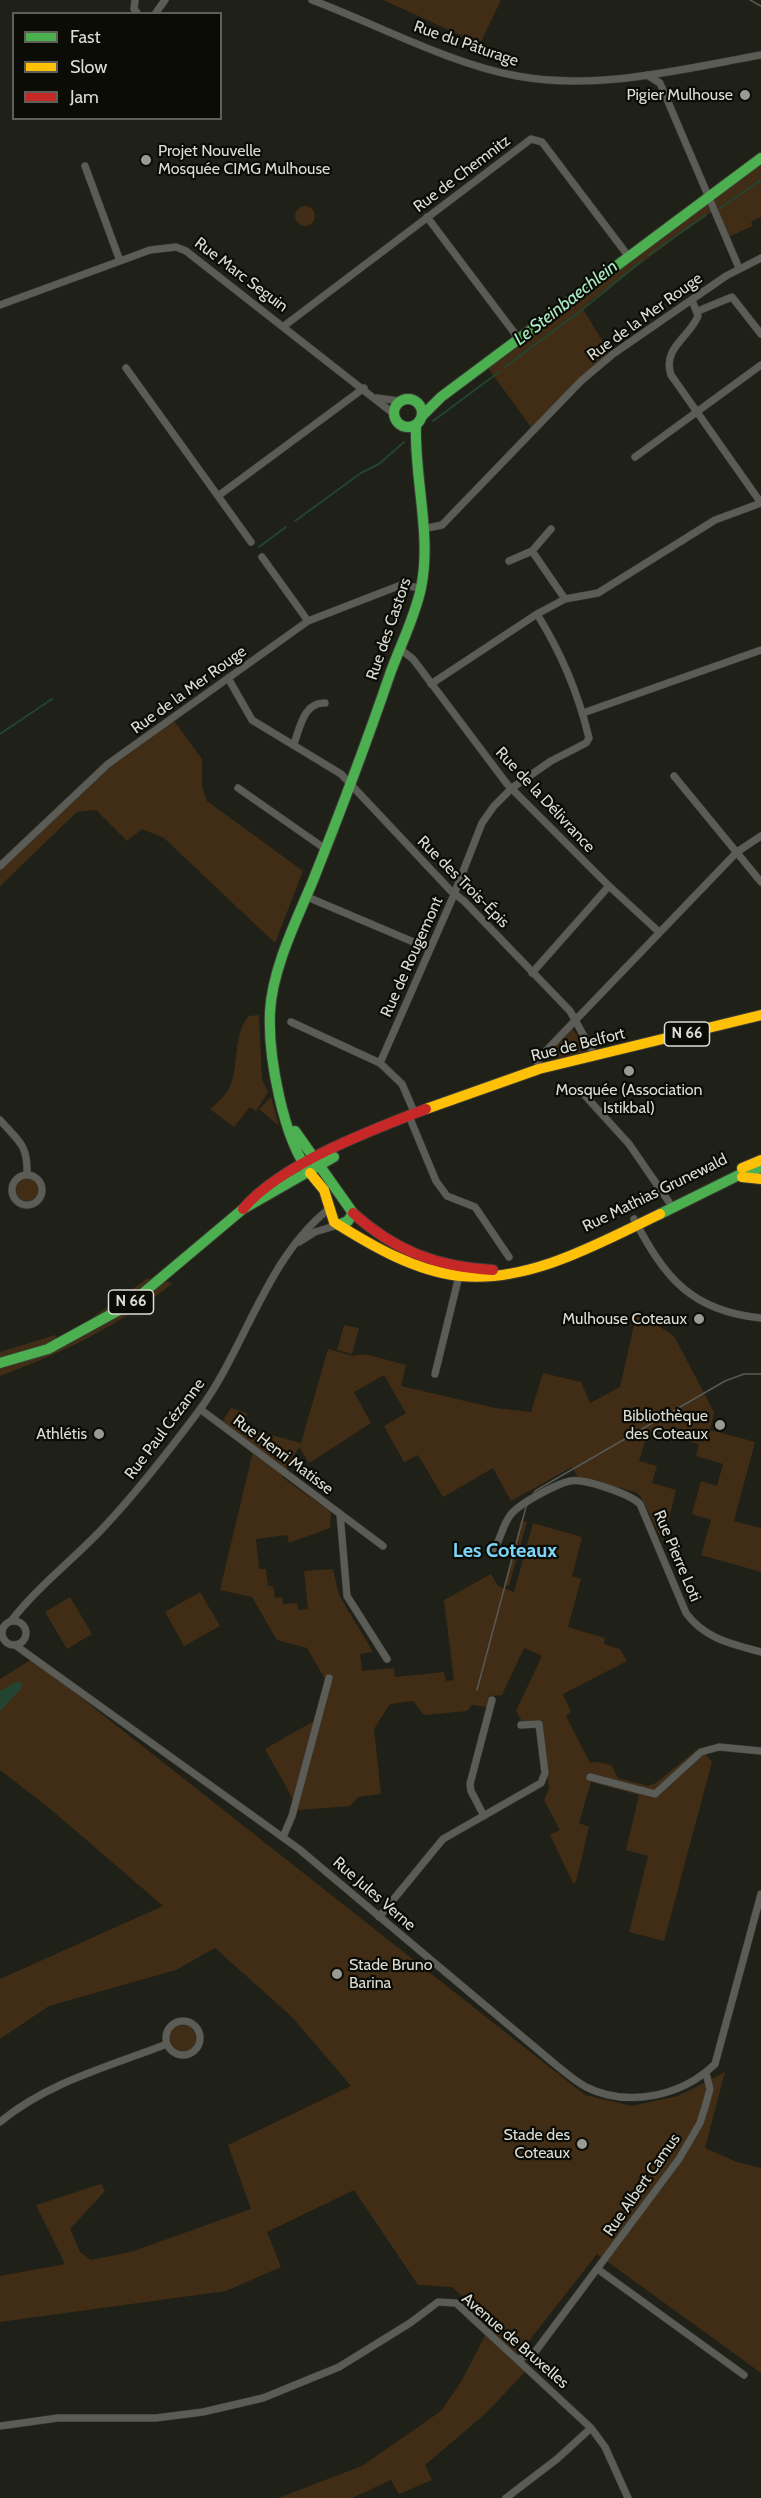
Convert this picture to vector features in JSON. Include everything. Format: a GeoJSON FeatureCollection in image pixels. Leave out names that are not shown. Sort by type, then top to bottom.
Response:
{"type":"FeatureCollection","features":[{"type":"Feature","properties":{"kind":"street","name":"Rue du Pâturage"},"geometry":{"type":"LineString","coordinates":[[312,0],[356,20],[516,76],[588,81],[646,75],[761,55]]}},
{"type":"Feature","properties":{"kind":"street"},"geometry":{"type":"LineString","coordinates":[[660,83],[668,71]]}},
{"type":"Feature","properties":{"kind":"street"},"geometry":{"type":"LineString","coordinates":[[646,75],[660,83],[739,268]]}},
{"type":"Feature","properties":{"kind":"street","name":"Rue de Chemnitz"},"geometry":{"type":"LineString","coordinates":[[284,326],[531,139],[542,142],[630,257]]}},
{"type":"Feature","properties":{"kind":"street"},"geometry":{"type":"LineString","coordinates":[[414,423],[441,397],[761,158]]}},
{"type":"Feature","properties":{"kind":"street"},"geometry":{"type":"LineString","coordinates":[[86,166],[120,261]]}},
{"type":"Feature","properties":{"kind":"street"},"geometry":{"type":"LineString","coordinates":[[427,217],[519,339]]}},
{"type":"Feature","properties":{"kind":"street","name":"Rue Marc Seguin"},"geometry":{"type":"LineString","coordinates":[[0,305],[150,250],[176,247],[186,251],[284,326],[377,398],[394,414]]}},
{"type":"Feature","properties":{"kind":"street","name":"Rue de la Mer Rouge"},"geometry":{"type":"LineString","coordinates":[[423,529],[442,525],[581,381],[613,354],[739,268],[761,258]]}},
{"type":"Feature","properties":{"kind":"street"},"geometry":{"type":"LineString","coordinates":[[698,311],[732,297],[761,334]]}},
{"type":"Feature","properties":{"kind":"street"},"geometry":{"type":"LineString","coordinates":[[430,684],[537,614],[565,599],[598,593],[715,520],[761,503],[697,413],[668,367],[672,350],[696,321],[698,311],[692,300]]}},
{"type":"Feature","properties":{"kind":"street"},"geometry":{"type":"LineString","coordinates":[[635,457],[761,365]]}},
{"type":"Feature","properties":{"kind":"street"},"geometry":{"type":"LineString","coordinates":[[126,368],[250,542]]}},
{"type":"Feature","properties":{"kind":"street"},"geometry":{"type":"LineString","coordinates":[[218,496],[364,388]]}},
{"type":"Feature","properties":{"kind":"street","name":"Rue Marc Seguin"},"geometry":{"type":"LineString","coordinates":[[377,398],[406,400],[441,397]]}},
{"type":"Feature","properties":{"kind":"street"},"geometry":{"type":"LineString","coordinates":[[406,400],[420,405],[414,423],[396,421],[394,414],[406,400]]}},
{"type":"Feature","properties":{"kind":"street","name":"Rue des Castors"},"geometry":{"type":"LineString","coordinates":[[309,1166],[289,1124],[279,1090],[270,1039],[270,1011],[282,957],[421,588],[423,529],[414,449],[408,438],[414,423]]}},
{"type":"Feature","properties":{"kind":"street"},"geometry":{"type":"LineString","coordinates":[[510,561],[532,550],[551,529]]}},
{"type":"Feature","properties":{"kind":"street"},"geometry":{"type":"LineString","coordinates":[[532,550],[565,599]]}},
{"type":"Feature","properties":{"kind":"street"},"geometry":{"type":"LineString","coordinates":[[262,557],[308,621]]}},
{"type":"Feature","properties":{"kind":"street","name":"Rue de la Mer Rouge"},"geometry":{"type":"LineString","coordinates":[[0,866],[108,765],[308,621],[401,585],[421,588]]}},
{"type":"Feature","properties":{"kind":"street"},"geometry":{"type":"LineString","coordinates":[[537,614],[559,650],[583,712],[761,650]]}},
{"type":"Feature","properties":{"kind":"street","name":"Rue de la Délivrance"},"geometry":{"type":"LineString","coordinates":[[400,648],[413,659],[512,788],[609,886],[659,932]]}},
{"type":"Feature","properties":{"kind":"street","name":"Rue des Trois-Épis"},"geometry":{"type":"LineString","coordinates":[[228,678],[252,720],[327,763],[349,782],[570,1011],[574,1022],[595,1056]]}},
{"type":"Feature","properties":{"kind":"street"},"geometry":{"type":"LineString","coordinates":[[294,744],[308,708],[317,703],[325,703]]}},
{"type":"Feature","properties":{"kind":"street","name":"Rue de Rougemont"},"geometry":{"type":"LineString","coordinates":[[380,1063],[482,823],[494,806],[512,788],[551,761],[586,743],[589,738],[583,712]]}},
{"type":"Feature","properties":{"kind":"street"},"geometry":{"type":"LineString","coordinates":[[674,776],[761,882]]}},
{"type":"Feature","properties":{"kind":"street"},"geometry":{"type":"LineString","coordinates":[[238,788],[324,848]]}},
{"type":"Feature","properties":{"kind":"street"},"geometry":{"type":"LineString","coordinates":[[539,1069],[538,1062],[542,1055],[659,932],[737,852],[761,836]]}},
{"type":"Feature","properties":{"kind":"street"},"geometry":{"type":"LineString","coordinates":[[532,973],[609,886]]}},
{"type":"Feature","properties":{"kind":"street"},"geometry":{"type":"LineString","coordinates":[[305,896],[430,949]]}},
{"type":"Feature","properties":{"kind":"street","name":"Rue de Belfort"},"geometry":{"type":"LineString","coordinates":[[0,1363],[63,1342],[130,1304],[243,1209],[309,1166],[412,1115],[539,1069],[760,1016]]}},
{"type":"Feature","properties":{"kind":"street"},"geometry":{"type":"LineString","coordinates":[[291,1022],[380,1063],[402,1084],[436,1181],[447,1196],[475,1208],[509,1257]]}},
{"type":"Feature","properties":{"kind":"street"},"geometry":{"type":"LineString","coordinates":[[579,1089],[629,1144],[669,1202]]}},
{"type":"Feature","properties":{"kind":"street"},"geometry":{"type":"LineString","coordinates":[[279,1090],[276,1102],[297,1157],[309,1166],[324,1190],[331,1216],[338,1225],[348,1221],[350,1210],[330,1208]]}},
{"type":"Feature","properties":{"kind":"street","name":"Rue de Belfort"},"geometry":{"type":"LineString","coordinates":[[309,1166],[334,1157],[412,1115]]}},
{"type":"Feature","properties":{"kind":"street"},"geometry":{"type":"LineString","coordinates":[[0,1120],[24,1147],[27,1155],[27,1175]]}},
{"type":"Feature","properties":{"kind":"street","name":"Rue Mathias Grunewald"},"geometry":{"type":"LineString","coordinates":[[334,1157],[331,1168],[339,1186],[339,1194]]}},
{"type":"Feature","properties":{"kind":"street","name":"Rue Mathias Grunewald"},"geometry":{"type":"LineString","coordinates":[[635,1222],[669,1202],[761,1160]]}},
{"type":"Feature","properties":{"kind":"street","name":"Rue Mathias Grunewald"},"geometry":{"type":"LineString","coordinates":[[309,1166],[339,1194],[350,1210],[378,1238],[399,1250],[459,1272]]}},
{"type":"Feature","properties":{"kind":"street","name":"Rue Mathias Grunewald"},"geometry":{"type":"LineString","coordinates":[[338,1225],[398,1258],[459,1272],[507,1272],[533,1268],[564,1256],[635,1222],[761,1168]]}},
{"type":"Feature","properties":{"kind":"street"},"geometry":{"type":"LineString","coordinates":[[27,1175],[39,1180],[43,1189],[37,1203],[27,1206],[18,1203],[12,1191],[15,1182],[27,1175]]}},
{"type":"Feature","properties":{"kind":"street","name":"Rue Mathias Grunewald"},"geometry":{"type":"LineString","coordinates":[[734,1179],[752,1176],[761,1179]]}},
{"type":"Feature","properties":{"kind":"street","name":"Rue Paul Cézanne"},"geometry":{"type":"LineString","coordinates":[[11,1622],[30,1596],[103,1528],[150,1474],[200,1409],[230,1361],[269,1283],[311,1223],[330,1208]]}},
{"type":"Feature","properties":{"kind":"street"},"geometry":{"type":"LineString","coordinates":[[635,1222],[653,1255],[684,1291],[724,1311],[761,1318]]}},
{"type":"Feature","properties":{"kind":"street","name":"Rue Paul Cézanne"},"geometry":{"type":"LineString","coordinates":[[297,1243],[315,1232],[338,1225]]}},
{"type":"Feature","properties":{"kind":"street"},"geometry":{"type":"LineString","coordinates":[[435,1374],[459,1272]]}},
{"type":"Feature","properties":{"kind":"street","name":"Rue Henri Matisse"},"geometry":{"type":"LineString","coordinates":[[200,1409],[340,1514],[347,1596],[387,1659]]}},
{"type":"Feature","properties":{"kind":"street","name":"Rue Pierre Loti"},"geometry":{"type":"LineString","coordinates":[[490,1553],[498,1545],[507,1519],[513,1512],[557,1485],[573,1480],[628,1494],[640,1504],[686,1613],[692,1621],[713,1638],[761,1652]]}},
{"type":"Feature","properties":{"kind":"street"},"geometry":{"type":"LineString","coordinates":[[340,1514],[383,1546]]}},
{"type":"Feature","properties":{"kind":"street"},"geometry":{"type":"LineString","coordinates":[[0,1650],[24,1638],[22,1608]]}},
{"type":"Feature","properties":{"kind":"street"},"geometry":{"type":"LineString","coordinates":[[12,1645],[1,1637],[3,1627],[11,1622],[20,1623],[24,1627]]}},
{"type":"Feature","properties":{"kind":"street","name":"Rue Jules Verne"},"geometry":{"type":"LineString","coordinates":[[24,1638],[34,1657]]}},
{"type":"Feature","properties":{"kind":"street","name":"Rue Jules Verne"},"geometry":{"type":"LineString","coordinates":[[12,1645],[34,1657],[283,1837],[556,2065],[587,2087],[609,2095],[642,2097],[667,2092],[706,2073]]}},
{"type":"Feature","properties":{"kind":"street"},"geometry":{"type":"LineString","coordinates":[[283,1837],[292,1815],[328,1678]]}},
{"type":"Feature","properties":{"kind":"street"},"geometry":{"type":"LineString","coordinates":[[484,1816],[471,1791],[470,1784],[492,1700]]}},
{"type":"Feature","properties":{"kind":"street"},"geometry":{"type":"LineString","coordinates":[[379,1917],[436,1845],[452,1833],[539,1785],[545,1777],[539,1724],[521,1725]]}},
{"type":"Feature","properties":{"kind":"street"},"geometry":{"type":"LineString","coordinates":[[590,1777],[655,1794],[701,1752],[710,1748],[761,1751]]}},
{"type":"Feature","properties":{"kind":"street"},"geometry":{"type":"LineString","coordinates":[[706,2073],[715,2064],[720,2050],[761,1894]]}},
{"type":"Feature","properties":{"kind":"street"},"geometry":{"type":"LineString","coordinates":[[186,2022],[198,2030],[198,2045],[188,2054],[173,2052],[167,2044],[167,2033],[174,2024],[186,2022]]}},
{"type":"Feature","properties":{"kind":"street"},"geometry":{"type":"LineString","coordinates":[[0,2122],[15,2109],[69,2081],[167,2044]]}},
{"type":"Feature","properties":{"kind":"street","name":"Rue Albert Camus"},"geometry":{"type":"LineString","coordinates":[[519,2359],[535,2352],[673,2169],[700,2123],[710,2089],[706,2073]]}},
{"type":"Feature","properties":{"kind":"street"},"geometry":{"type":"LineString","coordinates":[[599,2270],[744,2375]]}},
{"type":"Feature","properties":{"kind":"street","name":"Avenue de Bruxelles"},"geometry":{"type":"LineString","coordinates":[[0,2426],[58,2418],[156,2418],[203,2412],[270,2396],[339,2367],[377,2345],[438,2302],[447,2301],[456,2303],[591,2428],[605,2447],[628,2498]]}},
{"type":"Feature","properties":{"kind":"street"},"geometry":{"type":"LineString","coordinates":[[506,2498],[557,2459],[591,2428]]}},
{"type":"Feature","properties":{"kind":"shaded area"},"geometry":{"type":"Polygon","coordinates":[[[383,0],[501,0],[480,44],[383,0]]]}},
{"type":"Feature","properties":{"kind":"shaded area"},"geometry":{"type":"Polygon","coordinates":[[[761,158],[761,217],[751,222],[753,226],[726,238],[714,211],[589,302],[583,309],[609,352],[531,427],[485,364],[761,158]]]}},
{"type":"Feature","properties":{"kind":"shaded area"},"geometry":{"type":"Polygon","coordinates":[[[305,206],[312,209],[315,216],[312,223],[305,226],[298,223],[295,216],[298,209],[305,206]]]}},
{"type":"Feature","properties":{"kind":"shaded area"},"geometry":{"type":"Polygon","coordinates":[[[174,721],[202,759],[202,787],[207,801],[303,871],[275,943],[164,838],[142,829],[127,841],[96,810],[77,812],[0,886],[0,870],[4,866],[112,766],[174,721]]]}},
{"type":"Feature","properties":{"kind":"shaded area"},"geometry":{"type":"Polygon","coordinates":[[[259,1015],[262,1080],[268,1092],[256,1111],[250,1107],[234,1127],[210,1109],[225,1094],[231,1083],[243,1024],[249,1016],[259,1015]]]}},
{"type":"Feature","properties":{"kind":"shaded area"},"geometry":{"type":"Polygon","coordinates":[[[572,1028],[588,1052],[546,1060],[547,1055],[572,1028]]]}},
{"type":"Feature","properties":{"kind":"shaded area"},"geometry":{"type":"Polygon","coordinates":[[[271,1097],[279,1126],[259,1109],[271,1097]]]}},
{"type":"Feature","properties":{"kind":"shaded area"},"geometry":{"type":"Polygon","coordinates":[[[27,1179],[35,1182],[38,1190],[35,1198],[27,1201],[19,1198],[16,1190],[19,1182],[27,1179]]]}},
{"type":"Feature","properties":{"kind":"shaded area"},"geometry":{"type":"Polygon","coordinates":[[[148,1278],[173,1283],[133,1312],[90,1337],[0,1376],[0,1352],[55,1335],[57,1338],[79,1327],[148,1278]]]}},
{"type":"Feature","properties":{"kind":"shaded area"},"geometry":{"type":"Polygon","coordinates":[[[637,1312],[674,1336],[714,1412],[710,1430],[755,1442],[734,1521],[761,1528],[761,1572],[701,1555],[711,1520],[692,1514],[701,1481],[717,1486],[723,1464],[696,1456],[699,1444],[654,1432],[645,1442],[639,1461],[657,1466],[652,1483],[676,1490],[663,1542],[641,1497],[636,1492],[578,1477],[572,1467],[511,1501],[493,1468],[443,1497],[418,1455],[404,1462],[384,1426],[406,1413],[384,1375],[354,1392],[371,1423],[309,1463],[299,1447],[282,1477],[331,1512],[330,1528],[289,1543],[287,1535],[256,1539],[259,1569],[266,1569],[268,1586],[273,1586],[275,1598],[282,1597],[283,1604],[297,1603],[298,1610],[308,1609],[304,1571],[333,1569],[339,1595],[373,1652],[360,1654],[362,1671],[394,1668],[395,1677],[444,1672],[446,1681],[454,1680],[444,1600],[491,1574],[498,1586],[514,1592],[533,1523],[582,1537],[572,1576],[581,1579],[568,1627],[605,1638],[604,1644],[620,1649],[627,1661],[563,1694],[571,1712],[566,1716],[590,1763],[611,1765],[618,1778],[648,1786],[656,1783],[700,1747],[712,1762],[664,1941],[629,1932],[648,1856],[626,1850],[639,1795],[591,1782],[579,1823],[589,1827],[576,1882],[573,1883],[550,1835],[560,1830],[544,1800],[549,1789],[541,1722],[523,1723],[516,1711],[542,1656],[524,1648],[502,1695],[490,1696],[487,1707],[472,1705],[467,1711],[424,1715],[413,1701],[390,1704],[374,1729],[381,1794],[358,1797],[350,1806],[299,1810],[265,1749],[314,1721],[325,1679],[307,1648],[277,1640],[252,1597],[220,1590],[254,1447],[222,1422],[231,1408],[247,1413],[245,1428],[301,1443],[328,1349],[353,1356],[365,1354],[406,1365],[401,1386],[495,1408],[531,1412],[543,1373],[581,1382],[590,1403],[620,1387],[637,1312]]]}},
{"type":"Feature","properties":{"kind":"shaded area"},"geometry":{"type":"Polygon","coordinates":[[[344,1325],[359,1328],[352,1354],[337,1350],[344,1325]]]}},
{"type":"Feature","properties":{"kind":"shaded area"},"geometry":{"type":"Polygon","coordinates":[[[521,1520],[527,1522],[509,1586],[504,1584],[521,1520]]]}},
{"type":"Feature","properties":{"kind":"shaded area"},"geometry":{"type":"Polygon","coordinates":[[[200,1592],[220,1626],[184,1646],[165,1612],[200,1592]]]}},
{"type":"Feature","properties":{"kind":"shaded area"},"geometry":{"type":"Polygon","coordinates":[[[70,1597],[92,1634],[67,1649],[45,1612],[70,1597]]]}},
{"type":"Feature","properties":{"kind":"shaded area"},"geometry":{"type":"Polygon","coordinates":[[[32,1659],[585,2095],[632,2106],[678,2096],[725,2072],[705,2148],[737,2162],[761,2168],[761,2373],[597,2254],[514,2360],[526,2371],[484,2415],[425,2465],[432,2480],[399,2494],[391,2480],[352,2498],[278,2498],[362,2466],[441,2411],[461,2382],[492,2322],[452,2287],[418,2285],[354,2190],[267,2232],[281,2267],[226,2291],[0,2322],[0,2276],[65,2264],[36,2205],[101,2184],[105,2191],[70,2229],[80,2252],[91,2260],[131,2252],[251,2209],[228,2145],[351,2086],[292,2017],[215,1948],[176,1970],[49,2006],[0,2039],[0,1979],[163,1906],[48,1807],[0,1770],[0,1679],[32,1659]]]}},
{"type":"Feature","properties":{"kind":"shaded area"},"geometry":{"type":"Polygon","coordinates":[[[16,1682],[22,1682],[22,1688],[0,1711],[0,1691],[16,1682]]]}},
{"type":"Feature","properties":{"kind":"shaded area"},"geometry":{"type":"Polygon","coordinates":[[[183,2025],[192,2029],[196,2038],[192,2047],[183,2051],[174,2047],[170,2038],[174,2029],[183,2025]]]}},
{"type":"Feature","properties":{"kind":"waterway","name":"Le Steinbaechlein"},"geometry":{"type":"LineString","coordinates":[[720,208],[761,180]]}},
{"type":"Feature","properties":{"kind":"waterway","name":"Le Steinbaechlein"},"geometry":{"type":"LineString","coordinates":[[649,255],[706,215]]}},
{"type":"Feature","properties":{"kind":"waterway","name":"Le Steinbaechlein"},"geometry":{"type":"LineString","coordinates":[[505,367],[583,309],[643,260]]}},
{"type":"Feature","properties":{"kind":"waterway","name":"Le Steinbaechlein"},"geometry":{"type":"LineString","coordinates":[[433,421],[499,372]]}},
{"type":"Feature","properties":{"kind":"waterway","name":"Le Steinbaechlein"},"geometry":{"type":"LineString","coordinates":[[295,521],[361,473],[379,464],[404,442]]}},
{"type":"Feature","properties":{"kind":"waterway","name":"Le Steinbaechlein"},"geometry":{"type":"LineString","coordinates":[[259,547],[286,527]]}},
{"type":"Feature","properties":{"kind":"waterway","name":"Le Steinbaechlein"},"geometry":{"type":"LineString","coordinates":[[0,734],[52,699]]}},
{"type":"Feature","properties":{"kind":"tram line"},"geometry":{"type":"LineString","coordinates":[[750,0],[761,6]]}},
{"type":"Feature","properties":{"kind":"tram line"},"geometry":{"type":"LineString","coordinates":[[477,1690],[526,1507],[535,1491],[725,1381],[744,1374],[761,1374]]}},
{"type":"Feature","properties":{"kind":"traffic: fast"},"geometry":{"type":"LineString","coordinates":[[422,416],[441,397],[761,158]]}},
{"type":"Feature","properties":{"kind":"traffic: fast"},"geometry":{"type":"LineString","coordinates":[[408,399],[418,403],[422,413],[418,423],[408,427],[398,423],[394,413],[398,403],[408,399]]}},
{"type":"Feature","properties":{"kind":"traffic: fast"},"geometry":{"type":"LineString","coordinates":[[310,1173],[292,1140],[279,1096],[270,1030],[272,996],[286,946],[343,805],[421,588],[425,548],[417,465],[416,425]]}},
{"type":"Feature","properties":{"kind":"traffic: fast"},"geometry":{"type":"LineString","coordinates":[[295,1131],[353,1213],[348,1221],[338,1225]]}},
{"type":"Feature","properties":{"kind":"traffic: fast"},"geometry":{"type":"LineString","coordinates":[[0,1363],[48,1349],[130,1304],[243,1209],[334,1157]]}},
{"type":"Feature","properties":{"kind":"traffic: fast"},"geometry":{"type":"LineString","coordinates":[[660,1214],[743,1173],[761,1168]]}},
{"type":"Feature","properties":{"kind":"traffic: slow"},"geometry":{"type":"LineString","coordinates":[[426,1109],[539,1069],[761,1015]]}},
{"type":"Feature","properties":{"kind":"traffic: slow"},"geometry":{"type":"LineString","coordinates":[[742,1168],[761,1160]]}},
{"type":"Feature","properties":{"kind":"traffic: slow"},"geometry":{"type":"LineString","coordinates":[[310,1173],[324,1190],[334,1222],[363,1240],[410,1263],[460,1276],[486,1277],[538,1267],[588,1248],[660,1214]]}},
{"type":"Feature","properties":{"kind":"traffic: slow"},"geometry":{"type":"LineString","coordinates":[[742,1177],[761,1179]]}},
{"type":"Feature","properties":{"kind":"traffic: jam"},"geometry":{"type":"LineString","coordinates":[[243,1209],[280,1177],[303,1163],[354,1138],[426,1109]]}},
{"type":"Feature","properties":{"kind":"traffic: jam"},"geometry":{"type":"LineString","coordinates":[[353,1213],[385,1238],[418,1255],[453,1265],[493,1270]]}},
{"type":"Feature","properties":{"kind":"place","name":"Pigier Mulhouse"},"geometry":{"type":"Point","coordinates":[745,95]}},
{"type":"Feature","properties":{"kind":"place","name":"Projet Nouvelle Mosquée CIMG Mulhouse"},"geometry":{"type":"Point","coordinates":[146,160]}},
{"type":"Feature","properties":{"kind":"place","name":"Mosquée (Association Istikbal)"},"geometry":{"type":"Point","coordinates":[629,1071]}},
{"type":"Feature","properties":{"kind":"place","name":"Mulhouse Coteaux"},"geometry":{"type":"Point","coordinates":[699,1319]}},
{"type":"Feature","properties":{"kind":"place","name":"Bibliothèque des Coteaux"},"geometry":{"type":"Point","coordinates":[720,1425]}},
{"type":"Feature","properties":{"kind":"place","name":"Athlétis"},"geometry":{"type":"Point","coordinates":[99,1434]}},
{"type":"Feature","properties":{"kind":"place","name":"Stade Bruno Barina"},"geometry":{"type":"Point","coordinates":[337,1974]}},
{"type":"Feature","properties":{"kind":"place","name":"Stade des Coteaux"},"geometry":{"type":"Point","coordinates":[582,2144]}},
{"type":"Feature","properties":{"kind":"district","name":"Les Coteaux"},"geometry":{"type":"Point","coordinates":[505,1551]}}]}
